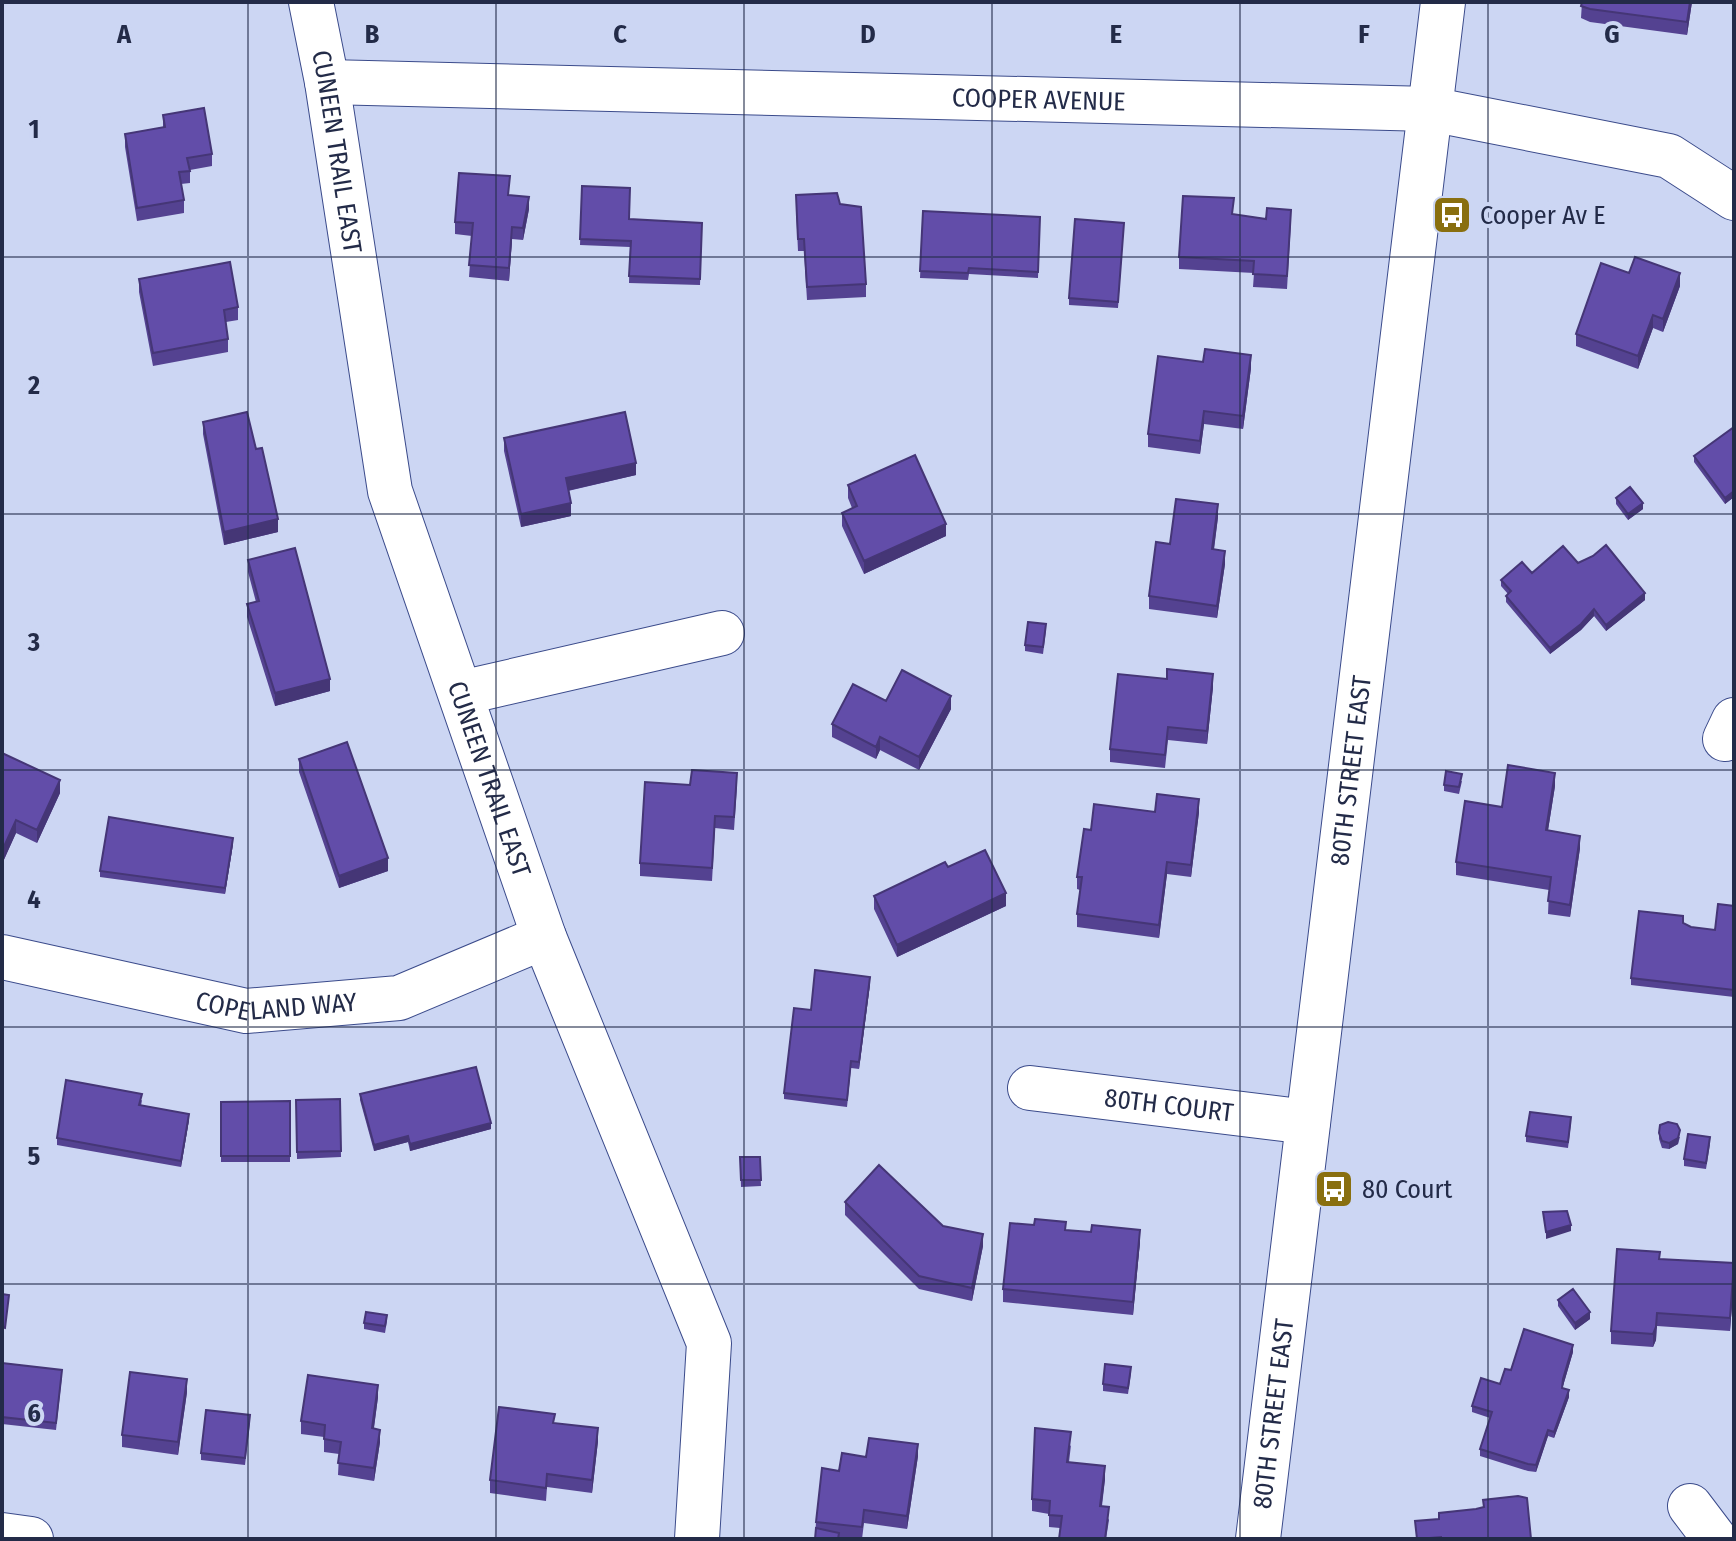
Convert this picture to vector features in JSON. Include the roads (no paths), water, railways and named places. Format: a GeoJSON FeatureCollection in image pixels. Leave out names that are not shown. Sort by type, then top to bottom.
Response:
{"type":"FeatureCollection","features":[{"type":"Feature","properties":{"kind":"street","name":"CUNEEN TRAIL EAST"},"geometry":{"type":"LineString","coordinates":[[311,2],[327,82],[390,491],[544,937],[709,1343],[697,1539]]}},
{"type":"Feature","properties":{"kind":"street","name":"80TH STREET EAST"},"geometry":{"type":"LineString","coordinates":[[1258,1539],[1443,2]]}},
{"type":"Feature","properties":{"kind":"street","name":"COOPER AVENUE"},"geometry":{"type":"LineString","coordinates":[[327,82],[1430,109],[1669,156],[1734,198]]}},
{"type":"Feature","properties":{"kind":"street"},"geometry":{"type":"LineString","coordinates":[[461,693],[722,633]]}},
{"type":"Feature","properties":{"kind":"street","name":"COPELAND WAY"},"geometry":{"type":"LineString","coordinates":[[2,957],[246,1011],[399,998],[544,937]]}},
{"type":"Feature","properties":{"kind":"street","name":"80TH COURT"},"geometry":{"type":"LineString","coordinates":[[1030,1088],[1308,1122]]}},
{"type":"Feature","properties":{"kind":"street"},"geometry":{"type":"LineString","coordinates":[[2,1535],[31,1539]]}},
{"type":"Feature","properties":{"kind":"place","name":"Cooper Av E"},"geometry":{"type":"Point","coordinates":[1452,215]}},
{"type":"Feature","properties":{"kind":"place","name":"80 Court"},"geometry":{"type":"Point","coordinates":[1334,1189]}}]}
